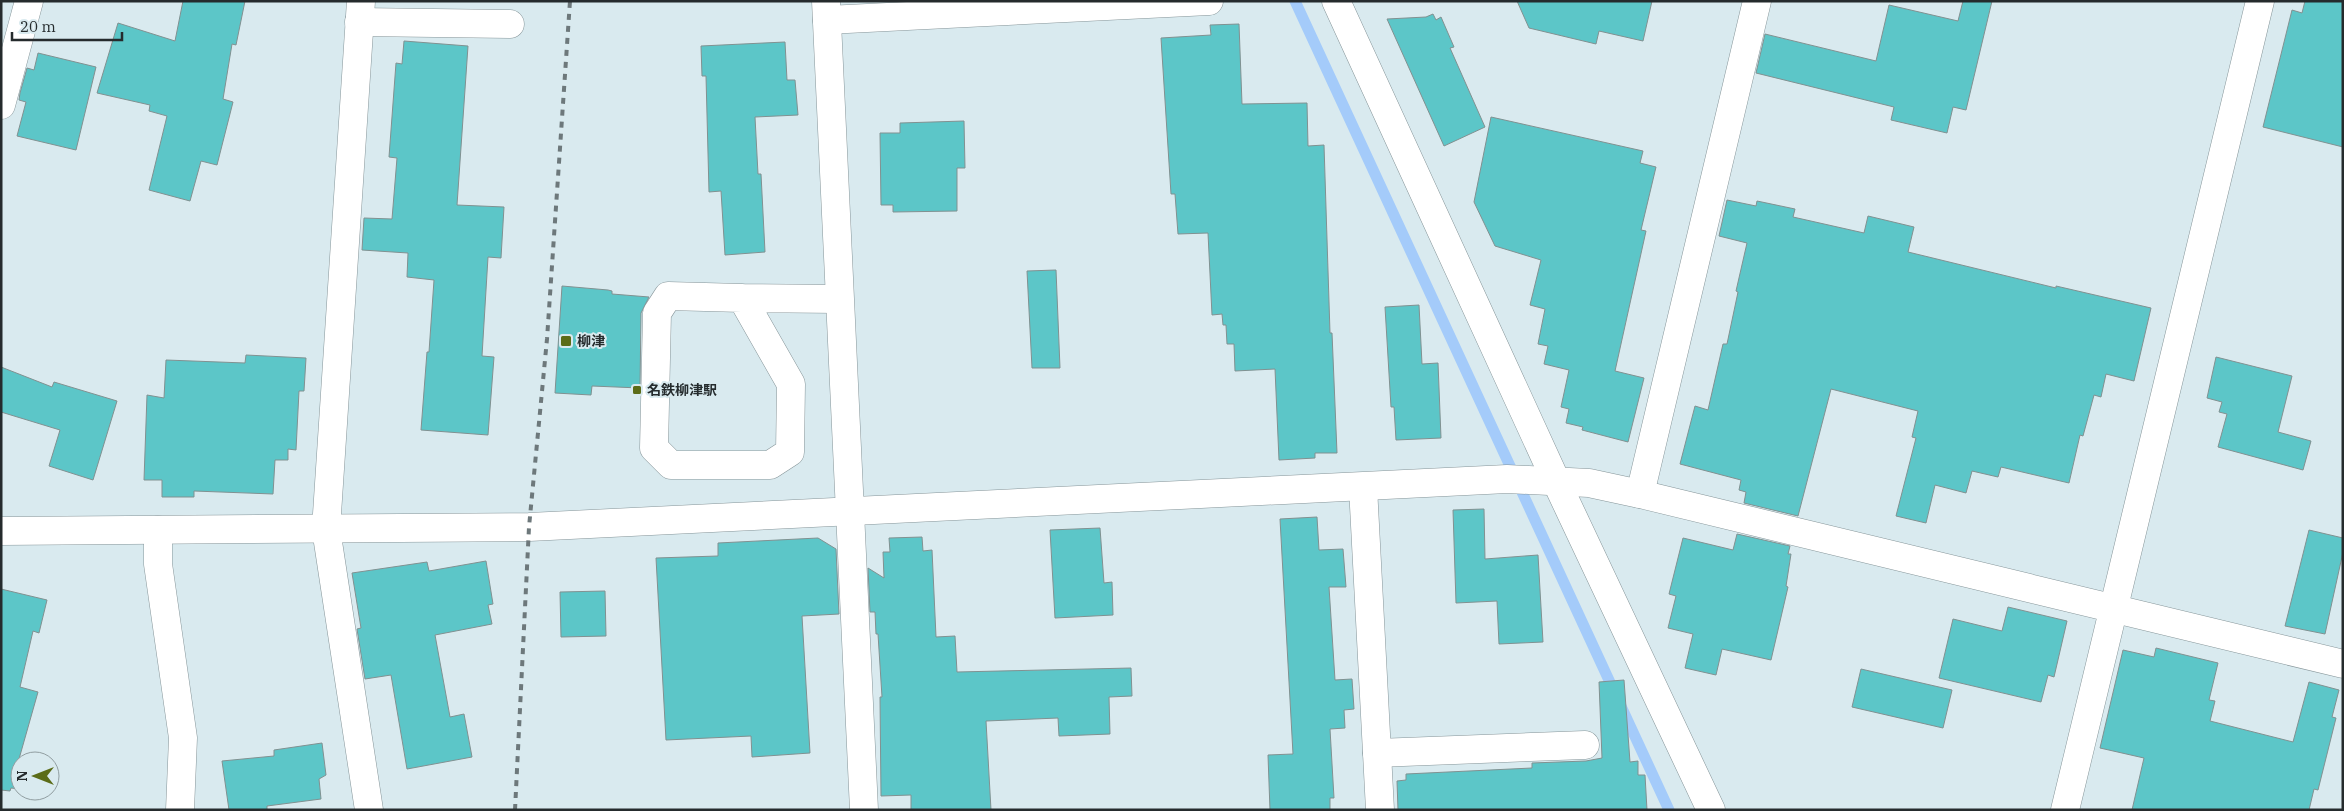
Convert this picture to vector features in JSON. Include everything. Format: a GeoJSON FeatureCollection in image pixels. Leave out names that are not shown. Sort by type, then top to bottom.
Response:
{"type":"FeatureCollection","features":[{"type":"Feature","properties":{"kind":"street"},"geometry":{"type":"LineString","coordinates":[[1,105],[29,1]]}},
{"type":"Feature","properties":{"kind":"street"},"geometry":{"type":"LineString","coordinates":[[864,810],[826,11],[1209,1]]}},
{"type":"Feature","properties":{"kind":"street"},"geometry":{"type":"LineString","coordinates":[[1336,1],[1556,481],[1711,810]]}},
{"type":"Feature","properties":{"kind":"street"},"geometry":{"type":"LineString","coordinates":[[1640,494],[1757,1]]}},
{"type":"Feature","properties":{"kind":"street"},"geometry":{"type":"LineString","coordinates":[[2065,810],[2260,1]]}},
{"type":"Feature","properties":{"kind":"street"},"geometry":{"type":"LineString","coordinates":[[369,810],[326,529],[360,12],[510,24]]}},
{"type":"Feature","properties":{"kind":"street"},"geometry":{"type":"LineString","coordinates":[[742,298],[791,384],[790,452],[770,465],[671,465],[654,448],[657,313],[668,296],[839,299]]}},
{"type":"Feature","properties":{"kind":"street"},"geometry":{"type":"LineString","coordinates":[[1,531],[529,527],[849,513],[1507,479],[1556,481],[1589,483],[1640,494],[2112,610],[2343,664]]}},
{"type":"Feature","properties":{"kind":"street"},"geometry":{"type":"LineString","coordinates":[[1363,487],[1380,810]]}},
{"type":"Feature","properties":{"kind":"street"},"geometry":{"type":"LineString","coordinates":[[158,530],[158,564],[182,738],[180,810]]}},
{"type":"Feature","properties":{"kind":"street"},"geometry":{"type":"LineString","coordinates":[[1377,753],[1585,745]]}},
{"type":"Feature","properties":{"kind":"building"},"geometry":{"type":"Polygon","coordinates":[[[183,1],[245,1],[236,45],[232,44],[223,99],[233,102],[217,165],[201,161],[190,201],[149,190],[167,116],[149,111],[150,105],[97,93],[118,23],[175,41],[183,1]]]}},
{"type":"Feature","properties":{"kind":"building"},"geometry":{"type":"Polygon","coordinates":[[[1517,1],[1652,1],[1643,41],[1599,31],[1596,44],[1529,28],[1517,1]]]}},
{"type":"Feature","properties":{"kind":"building"},"geometry":{"type":"Polygon","coordinates":[[[1963,1],[1992,1],[1966,110],[1953,107],[1947,133],[1891,120],[1894,107],[1756,73],[1765,34],[1876,61],[1889,5],[1958,21],[1963,1]]]}},
{"type":"Feature","properties":{"kind":"building"},"geometry":{"type":"Polygon","coordinates":[[[2305,1],[2343,1],[2343,147],[2263,127],[2292,10],[2302,13],[2305,1]]]}},
{"type":"Feature","properties":{"kind":"building"},"geometry":{"type":"Polygon","coordinates":[[[1433,14],[1436,20],[1441,17],[1454,47],[1450,48],[1485,127],[1444,146],[1387,19],[1426,17],[1433,14]]]}},
{"type":"Feature","properties":{"kind":"building"},"geometry":{"type":"Polygon","coordinates":[[[1239,24],[1242,104],[1307,103],[1308,146],[1324,145],[1330,333],[1332,333],[1337,453],[1315,453],[1315,458],[1279,460],[1275,369],[1235,371],[1234,344],[1227,344],[1226,325],[1223,325],[1222,314],[1212,315],[1208,233],[1178,234],[1175,194],[1171,194],[1161,38],[1211,35],[1210,25],[1239,24]]]}},
{"type":"Feature","properties":{"kind":"building"},"geometry":{"type":"Polygon","coordinates":[[[404,41],[468,46],[457,205],[504,207],[501,258],[488,257],[482,356],[494,357],[488,435],[421,430],[434,280],[407,277],[408,253],[362,250],[364,218],[392,219],[397,158],[389,157],[396,63],[402,64],[404,41]]]}},
{"type":"Feature","properties":{"kind":"building"},"geometry":{"type":"Polygon","coordinates":[[[785,42],[787,80],[795,80],[798,115],[755,117],[758,174],[761,174],[765,252],[725,255],[721,191],[709,192],[706,76],[702,76],[701,46],[785,42]]]}},
{"type":"Feature","properties":{"kind":"building"},"geometry":{"type":"Polygon","coordinates":[[[38,53],[96,67],[76,150],[17,136],[26,102],[19,100],[20,93],[27,68],[34,70],[38,53]]]}},
{"type":"Feature","properties":{"kind":"building"},"geometry":{"type":"Polygon","coordinates":[[[1491,117],[1643,151],[1640,163],[1656,167],[1641,230],[1646,231],[1615,371],[1644,378],[1628,442],[1582,430],[1583,427],[1566,423],[1569,409],[1561,407],[1569,370],[1544,364],[1548,346],[1538,344],[1545,309],[1530,305],[1541,260],[1495,246],[1474,202],[1491,117]]]}},
{"type":"Feature","properties":{"kind":"building"},"geometry":{"type":"Polygon","coordinates":[[[964,121],[965,168],[957,168],[957,211],[893,212],[893,205],[881,205],[880,133],[900,133],[900,123],[964,121]]]}},
{"type":"Feature","properties":{"kind":"building"},"geometry":{"type":"Polygon","coordinates":[[[1727,200],[1756,206],[1757,201],[1795,209],[1793,217],[1864,233],[1868,216],[1914,227],[1908,252],[2056,288],[2056,286],[2151,308],[2134,381],[2106,374],[2101,397],[2094,395],[2083,436],[2080,435],[2069,483],[2001,467],[1998,477],[1972,471],[1966,493],[1935,485],[1926,523],[1896,516],[1916,438],[1912,437],[1918,411],[1831,389],[1798,516],[1744,503],[1746,492],[1739,490],[1741,480],[1680,464],[1695,406],[1708,410],[1723,344],[1727,344],[1747,243],[1719,236],[1727,200]]]}},
{"type":"Feature","properties":{"kind":"building"},"geometry":{"type":"Polygon","coordinates":[[[1056,270],[1060,368],[1032,368],[1027,271],[1056,270]]]}},
{"type":"Feature","properties":{"kind":"building"},"geometry":{"type":"Polygon","coordinates":[[[562,286],[608,290],[612,291],[612,294],[649,297],[641,313],[640,388],[592,386],[591,395],[555,393],[562,286]]]}},
{"type":"Feature","properties":{"kind":"building"},"geometry":{"type":"Polygon","coordinates":[[[1419,305],[1422,364],[1438,363],[1441,438],[1396,440],[1394,407],[1391,407],[1385,307],[1419,305]]]}},
{"type":"Feature","properties":{"kind":"building"},"geometry":{"type":"Polygon","coordinates":[[[246,355],[306,358],[304,391],[299,391],[296,450],[288,449],[288,460],[275,460],[273,494],[194,491],[194,497],[162,497],[162,480],[144,480],[147,395],[164,398],[166,360],[245,363],[246,355]]]}},
{"type":"Feature","properties":{"kind":"building"},"geometry":{"type":"Polygon","coordinates":[[[2216,357],[2292,376],[2278,432],[2311,441],[2303,470],[2218,447],[2227,414],[2219,412],[2222,402],[2207,398],[2216,357]]]}},
{"type":"Feature","properties":{"kind":"building"},"geometry":{"type":"Polygon","coordinates":[[[1,367],[52,387],[54,382],[117,401],[93,480],[49,466],[60,430],[1,412],[1,367]]]}},
{"type":"Feature","properties":{"kind":"building"},"geometry":{"type":"Polygon","coordinates":[[[1484,509],[1485,559],[1538,555],[1543,642],[1499,644],[1497,601],[1456,603],[1453,510],[1484,509]]]}},
{"type":"Feature","properties":{"kind":"building"},"geometry":{"type":"Polygon","coordinates":[[[1317,517],[1319,550],[1343,549],[1346,587],[1329,587],[1335,680],[1352,679],[1354,709],[1344,710],[1345,728],[1330,729],[1334,798],[1330,798],[1330,810],[1270,810],[1268,755],[1293,754],[1280,519],[1317,517]]]}},
{"type":"Feature","properties":{"kind":"building"},"geometry":{"type":"Polygon","coordinates":[[[1100,528],[1104,583],[1112,582],[1113,615],[1055,618],[1050,530],[1100,528]]]}},
{"type":"Feature","properties":{"kind":"building"},"geometry":{"type":"Polygon","coordinates":[[[2309,530],[2343,538],[2343,552],[2325,634],[2285,626],[2309,530]]]}},
{"type":"Feature","properties":{"kind":"building"},"geometry":{"type":"Polygon","coordinates":[[[1737,534],[1790,546],[1788,554],[1791,554],[1786,586],[1788,587],[1771,660],[1722,649],[1716,675],[1685,668],[1693,634],[1668,628],[1676,596],[1669,594],[1683,538],[1733,550],[1737,534]]]}},
{"type":"Feature","properties":{"kind":"building"},"geometry":{"type":"Polygon","coordinates":[[[922,537],[923,551],[932,550],[936,637],[955,636],[957,672],[1131,668],[1132,696],[1109,697],[1110,734],[1059,736],[1058,718],[986,721],[991,810],[911,810],[911,795],[881,796],[880,697],[882,697],[878,634],[876,634],[875,612],[870,612],[868,568],[884,578],[883,552],[890,552],[889,538],[922,537]]]}},
{"type":"Feature","properties":{"kind":"building"},"geometry":{"type":"Polygon","coordinates":[[[818,538],[836,549],[839,614],[802,616],[810,753],[752,757],[751,736],[666,740],[656,558],[718,556],[718,543],[818,538]]]}},
{"type":"Feature","properties":{"kind":"building"},"geometry":{"type":"Polygon","coordinates":[[[486,561],[493,604],[488,605],[492,624],[435,635],[450,717],[464,714],[472,757],[407,769],[391,675],[365,679],[357,629],[361,628],[352,573],[427,562],[429,571],[486,561]]]}},
{"type":"Feature","properties":{"kind":"building"},"geometry":{"type":"Polygon","coordinates":[[[1,589],[47,600],[39,633],[33,631],[20,687],[38,692],[21,751],[10,751],[10,791],[1,790],[1,589]]]}},
{"type":"Feature","properties":{"kind":"building"},"geometry":{"type":"Polygon","coordinates":[[[605,591],[606,636],[561,637],[560,592],[605,591]]]}},
{"type":"Feature","properties":{"kind":"building"},"geometry":{"type":"Polygon","coordinates":[[[2008,607],[2067,621],[2054,677],[2048,675],[2041,702],[1939,678],[1953,619],[2002,631],[2008,607]]]}},
{"type":"Feature","properties":{"kind":"building"},"geometry":{"type":"Polygon","coordinates":[[[2156,648],[2218,663],[2209,700],[2215,701],[2210,721],[2293,742],[2309,682],[2339,690],[2332,717],[2336,718],[2318,790],[2314,789],[2309,810],[2132,810],[2144,758],[2100,748],[2123,650],[2154,657],[2156,648]]]}},
{"type":"Feature","properties":{"kind":"building"},"geometry":{"type":"Polygon","coordinates":[[[1861,669],[1952,690],[1943,728],[1852,707],[1861,669]]]}},
{"type":"Feature","properties":{"kind":"building"},"geometry":{"type":"Polygon","coordinates":[[[1624,680],[1630,762],[1638,761],[1638,775],[1645,775],[1647,810],[1398,810],[1397,781],[1406,780],[1406,774],[1532,768],[1532,763],[1586,761],[1602,758],[1599,682],[1624,680]]]}},
{"type":"Feature","properties":{"kind":"building"},"geometry":{"type":"Polygon","coordinates":[[[322,743],[326,775],[319,779],[321,799],[267,806],[267,810],[229,810],[222,761],[274,756],[274,750],[322,743]]]}},
{"type":"Feature","properties":{"kind":"waterway"},"geometry":{"type":"LineString","coordinates":[[1295,1],[1669,810]]}},
{"type":"Feature","properties":{"kind":"railway"},"geometry":{"type":"LineString","coordinates":[[515,810],[529,527],[547,339],[570,1]]}},
{"type":"Feature","properties":{"kind":"place","name":"柳津"},"geometry":{"type":"Point","coordinates":[566,341]}},
{"type":"Feature","properties":{"kind":"place","name":"名鉄柳津駅"},"geometry":{"type":"Point","coordinates":[637,390]}}]}
